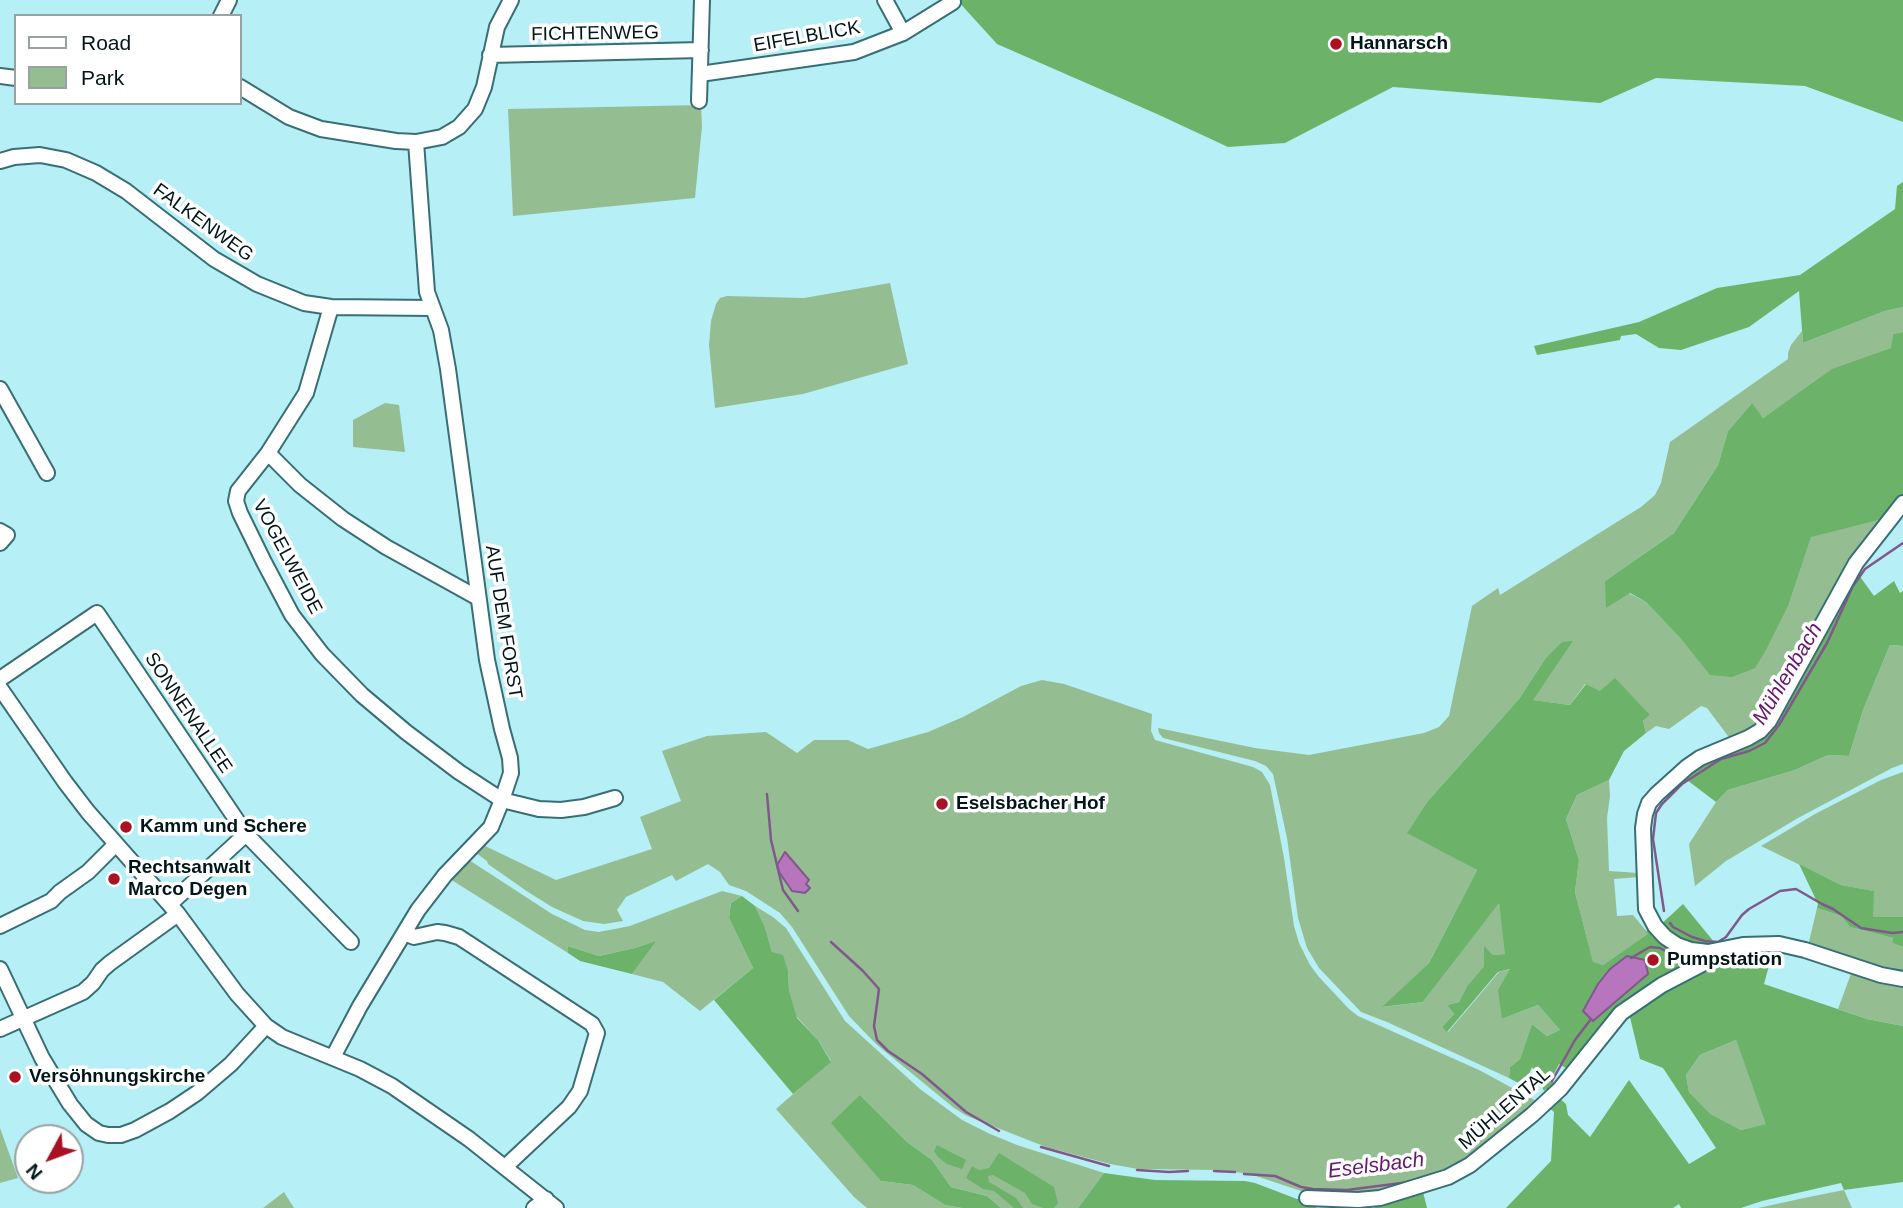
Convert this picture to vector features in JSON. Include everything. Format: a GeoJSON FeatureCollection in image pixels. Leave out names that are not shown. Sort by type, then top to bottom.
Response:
{"type":"FeatureCollection","features":[{"type":"Feature","properties":{"kind":"street"},"geometry":{"type":"LineString","coordinates":[[242,88],[289,117],[321,129],[371,138],[416,142],[442,137],[468,119],[480,99],[497,27],[510,0]]}},
{"type":"Feature","properties":{"kind":"street"},"geometry":{"type":"LineString","coordinates":[[699,101],[702,0]]}},
{"type":"Feature","properties":{"kind":"street"},"geometry":{"type":"LineString","coordinates":[[884,0],[903,33]]}},
{"type":"Feature","properties":{"kind":"street","name":"EIFELBLICK"},"geometry":{"type":"LineString","coordinates":[[700,74],[854,52],[903,33],[953,2]]}},
{"type":"Feature","properties":{"kind":"street","name":"FICHTENWEG"},"geometry":{"type":"LineString","coordinates":[[490,55],[701,50]]}},
{"type":"Feature","properties":{"kind":"street","name":"AUF DEM FORST"},"geometry":{"type":"LineString","coordinates":[[333,1058],[360,1006],[427,898],[444,875],[491,827],[511,773],[510,758],[486,660],[442,330],[427,292],[416,142]]}},
{"type":"Feature","properties":{"kind":"street","name":"FALKENWEG"},"geometry":{"type":"LineString","coordinates":[[0,161],[40,155],[66,160],[86,168],[126,191],[214,259],[257,284],[304,303],[331,307],[432,308]]}},
{"type":"Feature","properties":{"kind":"street","name":"VOGELWEIDE"},"geometry":{"type":"LineString","coordinates":[[331,307],[306,393],[268,453],[238,491],[236,501],[292,615],[322,654],[362,695],[406,732],[502,800]]}},
{"type":"Feature","properties":{"kind":"street"},"geometry":{"type":"LineString","coordinates":[[0,389],[47,473]]}},
{"type":"Feature","properties":{"kind":"street"},"geometry":{"type":"LineString","coordinates":[[268,453],[300,485],[343,519],[386,547],[478,597]]}},
{"type":"Feature","properties":{"kind":"street","name":"MÜHLENTAL"},"geometry":{"type":"LineString","coordinates":[[1903,503],[1856,563],[1769,721],[1748,738],[1693,762],[1657,794],[1647,808],[1643,820],[1645,903],[1650,919],[1665,937],[1682,948],[1707,952],[1755,944],[1788,946],[1881,975],[1903,979]]}},
{"type":"Feature","properties":{"kind":"street"},"geometry":{"type":"LineString","coordinates":[[0,531],[7,535],[0,543]]}},
{"type":"Feature","properties":{"kind":"street","name":"SONNENALLEE"},"geometry":{"type":"LineString","coordinates":[[0,679],[97,613],[246,834],[351,942]]}},
{"type":"Feature","properties":{"kind":"street"},"geometry":{"type":"LineString","coordinates":[[0,688],[65,782],[174,909],[237,994],[266,1026],[291,1041],[392,1086],[450,1124],[505,1167],[545,1205]]}},
{"type":"Feature","properties":{"kind":"street"},"geometry":{"type":"LineString","coordinates":[[502,800],[538,809],[561,810],[615,798]]}},
{"type":"Feature","properties":{"kind":"street"},"geometry":{"type":"LineString","coordinates":[[0,1029],[83,992],[93,984],[102,970],[174,909],[246,834]]}},
{"type":"Feature","properties":{"kind":"street"},"geometry":{"type":"LineString","coordinates":[[0,926],[51,901],[88,872],[116,844]]}},
{"type":"Feature","properties":{"kind":"street"},"geometry":{"type":"LineString","coordinates":[[404,933],[414,937],[437,932],[459,937],[592,1024],[597,1033],[580,1091],[569,1107],[505,1167]]}},
{"type":"Feature","properties":{"kind":"street","name":"MÜHLENTAL"},"geometry":{"type":"LineString","coordinates":[[1307,1198],[1380,1198],[1448,1177],[1470,1165],[1560,1089],[1621,1013],[1662,985],[1716,956],[1723,949]]}},
{"type":"Feature","properties":{"kind":"street"},"geometry":{"type":"LineString","coordinates":[[0,969],[42,1058],[78,1115],[99,1133],[115,1135],[135,1130],[170,1111],[197,1093],[266,1026]]}},
{"type":"Feature","properties":{"kind":"green space"},"geometry":{"type":"Polygon","coordinates":[[[957,0],[1903,0],[1903,122],[1805,86],[1656,78],[1600,103],[1393,87],[1285,143],[1228,147],[997,44],[957,0]]]}},
{"type":"Feature","properties":{"kind":"green space"},"geometry":{"type":"Polygon","coordinates":[[[701,105],[702,126],[695,198],[513,216],[508,109],[701,105]]]}},
{"type":"Feature","properties":{"kind":"green space"},"geometry":{"type":"Polygon","coordinates":[[[1903,182],[1903,307],[1885,311],[1803,343],[1799,291],[1749,327],[1681,350],[1659,348],[1636,334],[1621,336],[1620,340],[1537,355],[1534,346],[1639,322],[1717,288],[1800,275],[1895,209],[1897,186],[1903,182]]]}},
{"type":"Feature","properties":{"kind":"green space"},"geometry":{"type":"Polygon","coordinates":[[[890,283],[908,364],[803,394],[715,408],[709,345],[711,321],[720,298],[804,298],[890,283]]]}},
{"type":"Feature","properties":{"kind":"green space"},"geometry":{"type":"Polygon","coordinates":[[[1903,307],[1903,332],[1893,334],[1892,348],[1832,370],[1763,418],[1751,404],[1728,431],[1718,465],[1674,533],[1605,581],[1646,602],[1710,674],[1789,604],[1811,536],[1883,519],[1863,540],[1845,567],[1762,719],[1754,728],[1731,740],[1707,708],[1701,706],[1669,729],[1656,726],[1646,733],[1643,721],[1650,715],[1585,684],[1570,705],[1532,700],[1572,642],[1545,659],[1519,699],[1427,802],[1408,832],[1477,870],[1429,963],[1383,1007],[1423,1002],[1499,902],[1506,954],[1493,955],[1484,947],[1484,966],[1467,986],[1459,1002],[1447,1005],[1454,1014],[1442,1027],[1448,1032],[1499,972],[1511,969],[1502,1019],[1538,1005],[1560,1030],[1547,1036],[1532,1024],[1520,1059],[1510,1067],[1509,1078],[1361,1012],[1319,968],[1307,948],[1298,918],[1287,838],[1273,774],[1266,766],[1255,761],[1163,738],[1158,728],[1255,748],[1309,755],[1424,733],[1439,727],[1449,716],[1472,606],[1498,588],[1500,595],[1641,507],[1655,495],[1661,483],[1670,442],[1788,359],[1791,345],[1802,331],[1803,343],[1885,311],[1903,307]]]}},
{"type":"Feature","properties":{"kind":"green space"},"geometry":{"type":"Polygon","coordinates":[[[1903,332],[1903,497],[1883,519],[1811,537],[1789,604],[1755,668],[1732,677],[1710,675],[1646,602],[1630,593],[1606,608],[1605,581],[1674,533],[1718,465],[1728,431],[1752,403],[1763,418],[1832,369],[1891,348],[1893,334],[1903,332]]]}},
{"type":"Feature","properties":{"kind":"green space"},"geometry":{"type":"Polygon","coordinates":[[[385,403],[399,405],[405,452],[353,447],[353,420],[385,403]]]}},
{"type":"Feature","properties":{"kind":"green space"},"geometry":{"type":"Polygon","coordinates":[[[1856,571],[1874,596],[1894,581],[1900,593],[1903,591],[1903,646],[1890,645],[1863,710],[1849,756],[1828,755],[1795,770],[1728,790],[1716,802],[1683,777],[1699,763],[1756,741],[1856,571]]]}},
{"type":"Feature","properties":{"kind":"green space"},"geometry":{"type":"Polygon","coordinates":[[[1573,641],[1533,700],[1570,705],[1586,684],[1600,691],[1615,678],[1650,715],[1643,721],[1646,733],[1624,751],[1609,780],[1577,795],[1566,819],[1579,860],[1575,892],[1593,962],[1603,965],[1648,934],[1646,931],[1652,927],[1707,954],[1701,962],[1662,975],[1619,1009],[1600,1026],[1566,1068],[1559,1064],[1549,1091],[1544,1091],[1532,1067],[1524,1086],[1509,1078],[1510,1067],[1520,1059],[1532,1024],[1547,1036],[1560,1030],[1538,1005],[1502,1019],[1498,990],[1510,969],[1498,972],[1447,1032],[1442,1027],[1454,1014],[1447,1005],[1459,1002],[1467,986],[1484,966],[1484,946],[1493,955],[1505,954],[1499,903],[1423,1002],[1382,1007],[1429,963],[1477,870],[1407,833],[1427,802],[1519,699],[1545,659],[1562,642],[1573,641]],[[1627,956],[1610,969],[1598,984],[1583,1011],[1593,1021],[1648,974],[1627,956]]]}},
{"type":"Feature","properties":{"kind":"green space"},"geometry":{"type":"Polygon","coordinates":[[[1890,645],[1903,646],[1903,764],[1798,818],[1726,861],[1695,886],[1689,844],[1716,802],[1728,790],[1795,770],[1828,755],[1849,756],[1863,710],[1890,645]]]}},
{"type":"Feature","properties":{"kind":"green space"},"geometry":{"type":"Polygon","coordinates":[[[1042,680],[1064,684],[1152,714],[1151,731],[1155,740],[1253,767],[1262,772],[1270,785],[1294,926],[1299,943],[1319,977],[1358,1016],[1479,1070],[1540,1103],[1477,1158],[1440,1178],[1379,1194],[1307,1193],[1250,1174],[1221,1170],[1138,1169],[1110,1164],[1046,1147],[967,1116],[954,1108],[876,1044],[849,1016],[792,927],[780,913],[746,891],[729,885],[720,872],[708,864],[676,881],[672,875],[626,897],[617,910],[623,921],[604,924],[583,921],[552,907],[476,853],[483,845],[556,880],[652,849],[640,817],[681,801],[662,751],[707,736],[766,732],[797,753],[814,740],[848,740],[868,749],[928,732],[1021,686],[1042,680]],[[785,852],[777,865],[792,890],[801,892],[809,880],[785,852]]]}},
{"type":"Feature","properties":{"kind":"green space"},"geometry":{"type":"Polygon","coordinates":[[[1903,772],[1903,917],[1873,918],[1873,891],[1841,885],[1761,846],[1815,814],[1881,780],[1903,772]]]}},
{"type":"Feature","properties":{"kind":"green space"},"geometry":{"type":"Polygon","coordinates":[[[1609,780],[1609,871],[1638,873],[1639,877],[1614,879],[1617,916],[1633,915],[1649,934],[1603,965],[1593,963],[1575,892],[1579,860],[1566,819],[1577,795],[1609,780]]]}},
{"type":"Feature","properties":{"kind":"green space"},"geometry":{"type":"Polygon","coordinates":[[[469,860],[552,914],[585,930],[599,932],[630,926],[722,891],[742,896],[731,903],[729,918],[753,968],[700,1011],[663,982],[632,974],[654,942],[599,956],[568,946],[568,953],[450,879],[469,860]]]}},
{"type":"Feature","properties":{"kind":"green space"},"geometry":{"type":"Polygon","coordinates":[[[1799,864],[1841,885],[1874,891],[1873,917],[1903,917],[1903,947],[1892,943],[1893,938],[1850,927],[1841,916],[1817,908],[1818,904],[1799,864]]]}},
{"type":"Feature","properties":{"kind":"green space"},"geometry":{"type":"Polygon","coordinates":[[[742,896],[755,906],[765,927],[772,952],[783,955],[797,1018],[818,1040],[831,1062],[793,1094],[714,1000],[753,968],[729,918],[731,903],[742,896]]]}},
{"type":"Feature","properties":{"kind":"green space"},"geometry":{"type":"Polygon","coordinates":[[[1683,904],[1719,948],[1692,948],[1659,926],[1683,904]]]}},
{"type":"Feature","properties":{"kind":"green space"},"geometry":{"type":"Polygon","coordinates":[[[755,906],[786,928],[845,1021],[920,1089],[962,1120],[990,1134],[1104,1173],[1078,1208],[1001,1208],[987,1196],[951,1187],[932,1160],[907,1142],[860,1095],[881,1181],[913,1185],[945,1205],[962,1208],[867,1208],[854,1197],[776,1109],[831,1061],[818,1040],[796,1016],[789,990],[788,971],[772,952],[765,927],[755,906]]]}},
{"type":"Feature","properties":{"kind":"green space"},"geometry":{"type":"Polygon","coordinates":[[[1817,908],[1841,916],[1850,927],[1893,938],[1892,943],[1903,947],[1903,975],[1808,946],[1817,908]]]}},
{"type":"Feature","properties":{"kind":"green space"},"geometry":{"type":"Polygon","coordinates":[[[656,941],[632,974],[580,961],[568,953],[568,946],[599,956],[656,941]]]}},
{"type":"Feature","properties":{"kind":"green space"},"geometry":{"type":"Polygon","coordinates":[[[1773,951],[1764,984],[1867,1019],[1903,1026],[1903,1182],[1844,1190],[1841,1183],[1741,1208],[1681,1208],[1679,1204],[1673,1208],[1506,1208],[1551,1161],[1554,1112],[1548,1107],[1557,1096],[1566,1104],[1568,1115],[1590,1137],[1629,1080],[1689,1164],[1716,1148],[1663,1068],[1640,1059],[1629,1013],[1725,952],[1773,951]],[[1736,1040],[1700,1055],[1686,1075],[1689,1092],[1710,1114],[1741,1130],[1766,1124],[1736,1040]]]}},
{"type":"Feature","properties":{"kind":"green space"},"geometry":{"type":"Polygon","coordinates":[[[1852,971],[1903,985],[1903,1026],[1867,1019],[1838,1009],[1852,971]]]}},
{"type":"Feature","properties":{"kind":"green space"},"geometry":{"type":"Polygon","coordinates":[[[1736,1040],[1767,1124],[1741,1130],[1709,1114],[1689,1092],[1686,1075],[1700,1055],[1736,1040]]]}},
{"type":"Feature","properties":{"kind":"green space"},"geometry":{"type":"Polygon","coordinates":[[[860,1095],[907,1142],[932,1160],[951,1187],[987,1196],[1001,1208],[945,1205],[913,1185],[881,1181],[831,1123],[860,1095]]]}},
{"type":"Feature","properties":{"kind":"green space"},"geometry":{"type":"Polygon","coordinates":[[[0,1128],[14,1167],[14,1179],[0,1183],[0,1128]]]}},
{"type":"Feature","properties":{"kind":"green space"},"geometry":{"type":"Polygon","coordinates":[[[937,1145],[966,1160],[962,1169],[947,1164],[938,1157],[934,1151],[937,1145]]]}},
{"type":"Feature","properties":{"kind":"green space"},"geometry":{"type":"Polygon","coordinates":[[[999,1153],[1054,1187],[1058,1203],[1054,1208],[1032,1204],[1025,1193],[993,1175],[988,1176],[989,1182],[1016,1198],[1023,1208],[1014,1208],[994,1191],[983,1189],[966,1178],[972,1166],[979,1170],[989,1168],[999,1153]]]}},
{"type":"Feature","properties":{"kind":"green space"},"geometry":{"type":"Polygon","coordinates":[[[1104,1173],[1155,1180],[1245,1181],[1297,1199],[1316,1202],[1316,1208],[1078,1208],[1104,1173]]]}},
{"type":"Feature","properties":{"kind":"green space"},"geometry":{"type":"Polygon","coordinates":[[[1422,1188],[1427,1208],[1375,1208],[1375,1201],[1422,1188]]]}},
{"type":"Feature","properties":{"kind":"green space"},"geometry":{"type":"Polygon","coordinates":[[[1844,1190],[1852,1208],[1758,1208],[1804,1198],[1844,1190]]]}},
{"type":"Feature","properties":{"kind":"green space"},"geometry":{"type":"Polygon","coordinates":[[[284,1192],[294,1208],[263,1208],[284,1192]]]}},
{"type":"Feature","properties":{"kind":"shaded area"},"geometry":{"type":"Polygon","coordinates":[[[785,852],[809,880],[806,884],[810,888],[805,893],[792,891],[779,872],[777,865],[785,852]]]}},
{"type":"Feature","properties":{"kind":"shaded area"},"geometry":{"type":"Polygon","coordinates":[[[1627,956],[1645,960],[1648,974],[1593,1021],[1583,1011],[1610,969],[1627,956]]]}},
{"type":"Feature","properties":{"kind":"waterway","name":"Mühlenbach"},"geometry":{"type":"LineString","coordinates":[[1664,911],[1653,839],[1656,813],[1682,784],[1721,759],[1765,743],[1779,725],[1827,643],[1853,586],[1865,569],[1903,543]]}},
{"type":"Feature","properties":{"kind":"waterway","name":"Eselsbach"},"geometry":{"type":"LineString","coordinates":[[767,794],[771,840],[783,890],[798,911]]}},
{"type":"Feature","properties":{"kind":"waterway","name":"Mühlenbach"},"geometry":{"type":"LineString","coordinates":[[1670,923],[1692,937],[1718,942],[1726,937],[1749,909],[1780,891],[1796,889],[1861,928],[1903,932]]}},
{"type":"Feature","properties":{"kind":"waterway","name":"Eselsbach"},"geometry":{"type":"LineString","coordinates":[[831,942],[879,989],[874,1026],[877,1040],[966,1112],[999,1131]]}},
{"type":"Feature","properties":{"kind":"waterway","name":"Eselsbach"},"geometry":{"type":"LineString","coordinates":[[1631,958],[1650,947],[1660,948],[1685,962],[1696,956]]}},
{"type":"Feature","properties":{"kind":"waterway","name":"Eselsbach"},"geometry":{"type":"LineString","coordinates":[[1552,1081],[1575,1040],[1591,1019]]}},
{"type":"Feature","properties":{"kind":"waterway","name":"Eselsbach"},"geometry":{"type":"LineString","coordinates":[[1041,1147],[1109,1166]]}},
{"type":"Feature","properties":{"kind":"waterway","name":"Eselsbach"},"geometry":{"type":"LineString","coordinates":[[1137,1170],[1188,1171]]}},
{"type":"Feature","properties":{"kind":"waterway","name":"Eselsbach"},"geometry":{"type":"LineString","coordinates":[[1214,1171],[1235,1172]]}},
{"type":"Feature","properties":{"kind":"waterway","name":"Eselsbach"},"geometry":{"type":"LineString","coordinates":[[1244,1174],[1275,1176],[1313,1189],[1347,1190],[1409,1182]]}},
{"type":"Feature","properties":{"kind":"place","name":"Hannarsch"},"geometry":{"type":"Point","coordinates":[1336,44]}},
{"type":"Feature","properties":{"kind":"place","name":"Eselsbacher Hof"},"geometry":{"type":"Point","coordinates":[942,804]}},
{"type":"Feature","properties":{"kind":"place","name":"Kamm und Schere"},"geometry":{"type":"Point","coordinates":[126,827]}},
{"type":"Feature","properties":{"kind":"place","name":"Rechtsanwalt Marco Degen"},"geometry":{"type":"Point","coordinates":[114,879]}},
{"type":"Feature","properties":{"kind":"place","name":"Pumpstation"},"geometry":{"type":"Point","coordinates":[1653,960]}},
{"type":"Feature","properties":{"kind":"place","name":"Versöhnungskirche"},"geometry":{"type":"Point","coordinates":[15,1077]}}]}
